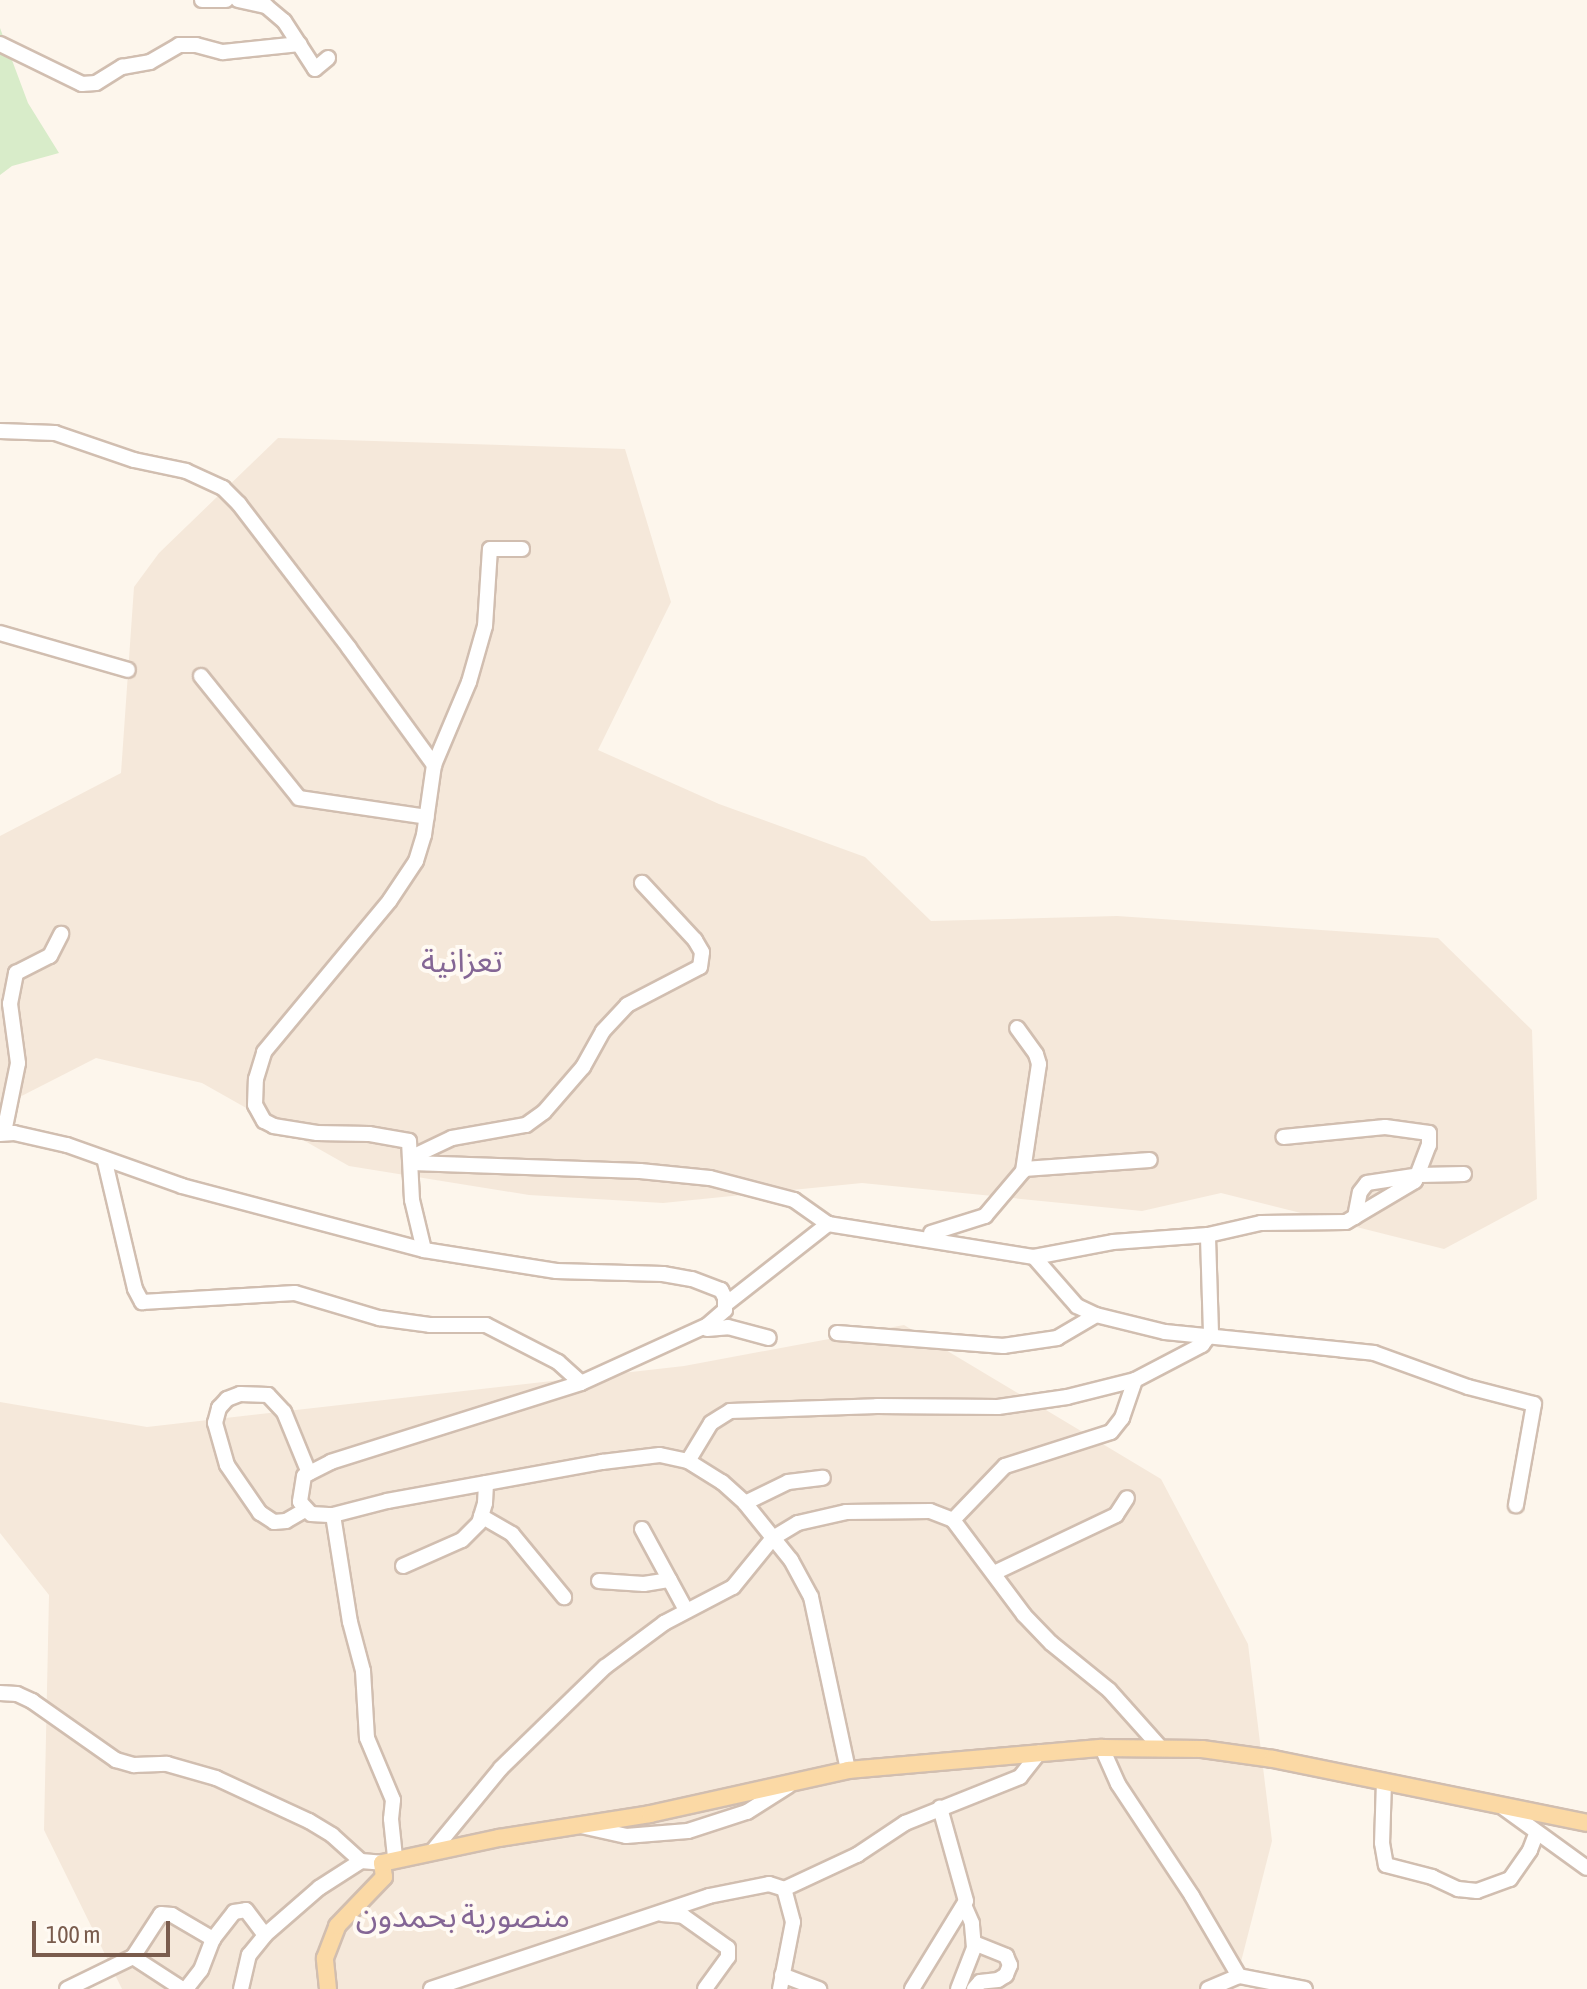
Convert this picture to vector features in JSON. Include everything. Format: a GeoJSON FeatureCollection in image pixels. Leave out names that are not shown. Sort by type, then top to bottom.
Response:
{"type":"FeatureCollection","features":[{"type":"Feature","properties":{"kind":"main road"},"geometry":{"type":"LineString","coordinates":[[328,1989],[325,1958],[337,1926],[378,1886],[389,1860],[580,1826],[848,1770],[1102,1748],[1159,1746],[1230,1751],[1587,1823]]}},
{"type":"Feature","properties":{"kind":"street"},"geometry":{"type":"LineString","coordinates":[[202,0],[226,0]]}},
{"type":"Feature","properties":{"kind":"street"},"geometry":{"type":"LineString","coordinates":[[238,0],[266,6],[292,30],[315,69],[328,58]]}},
{"type":"Feature","properties":{"kind":"street"},"geometry":{"type":"LineString","coordinates":[[0,44],[82,84],[96,83],[122,67],[150,62],[179,45],[196,45],[223,52],[300,44]]}},
{"type":"Feature","properties":{"kind":"street"},"geometry":{"type":"LineString","coordinates":[[0,431],[55,433],[134,460],[186,471],[223,488],[349,648],[434,765]]}},
{"type":"Feature","properties":{"kind":"street"},"geometry":{"type":"LineString","coordinates":[[424,1250],[412,1200],[409,1141],[397,1137],[317,1133],[274,1126],[259,1115],[254,1093],[264,1052],[409,875],[421,848],[434,765],[469,682],[485,626],[490,549],[522,549]]}},
{"type":"Feature","properties":{"kind":"street"},"geometry":{"type":"LineString","coordinates":[[0,633],[128,670]]}},
{"type":"Feature","properties":{"kind":"street"},"geometry":{"type":"LineString","coordinates":[[201,676],[299,798],[427,817]]}},
{"type":"Feature","properties":{"kind":"street"},"geometry":{"type":"LineString","coordinates":[[412,1160],[452,1138],[515,1129],[536,1119],[583,1067],[603,1031],[627,1005],[700,967],[702,952],[695,940],[642,883]]}},
{"type":"Feature","properties":{"kind":"street"},"geometry":{"type":"LineString","coordinates":[[61,934],[50,956],[16,973],[10,1004],[18,1063],[2,1133],[67,1145],[105,1162],[290,1217],[424,1250],[556,1271],[692,1279],[721,1290],[726,1304],[723,1315],[698,1330],[581,1383],[378,1444],[309,1473],[301,1482],[299,1493],[305,1510],[311,1514],[333,1515],[387,1501],[650,1455],[688,1461],[722,1482],[745,1503],[791,1560],[817,1610],[848,1770]]}},
{"type":"Feature","properties":{"kind":"street"},"geometry":{"type":"LineString","coordinates":[[919,1236],[951,1230],[985,1216],[1024,1169],[1039,1064],[1036,1054],[1017,1028]]}},
{"type":"Feature","properties":{"kind":"street"},"geometry":{"type":"LineString","coordinates":[[412,1160],[640,1171],[710,1178],[794,1200],[828,1224],[919,1236],[1034,1257],[1113,1242],[1208,1235],[1261,1223],[1338,1223],[1404,1191],[1420,1175],[1429,1145],[1429,1133],[1420,1129],[1385,1127],[1283,1137]]}},
{"type":"Feature","properties":{"kind":"street"},"geometry":{"type":"LineString","coordinates":[[1024,1169],[1150,1160]]}},
{"type":"Feature","properties":{"kind":"street"},"geometry":{"type":"LineString","coordinates":[[105,1162],[135,1289],[142,1302],[295,1293],[379,1318],[430,1325],[486,1325],[558,1362],[581,1383]]}},
{"type":"Feature","properties":{"kind":"street"},"geometry":{"type":"LineString","coordinates":[[1355,1217],[1360,1192],[1367,1183],[1420,1175],[1464,1174]]}},
{"type":"Feature","properties":{"kind":"street"},"geometry":{"type":"LineString","coordinates":[[726,1304],[828,1224]]}},
{"type":"Feature","properties":{"kind":"street"},"geometry":{"type":"LineString","coordinates":[[688,1461],[711,1423],[730,1411],[826,1406],[998,1407],[1067,1397],[1135,1380],[1196,1350],[1211,1335],[1208,1235]]}},
{"type":"Feature","properties":{"kind":"street"},"geometry":{"type":"LineString","coordinates":[[1034,1257],[1077,1306],[1096,1315],[1165,1332],[1374,1353],[1468,1387],[1534,1404],[1516,1505]]}},
{"type":"Feature","properties":{"kind":"street"},"geometry":{"type":"LineString","coordinates":[[837,1333],[1003,1346],[1057,1338],[1096,1315]]}},
{"type":"Feature","properties":{"kind":"street"},"geometry":{"type":"LineString","coordinates":[[698,1330],[728,1327],[769,1338]]}},
{"type":"Feature","properties":{"kind":"street"},"geometry":{"type":"LineString","coordinates":[[953,1520],[1005,1466],[1111,1432],[1122,1418],[1135,1380]]}},
{"type":"Feature","properties":{"kind":"street"},"geometry":{"type":"LineString","coordinates":[[305,1510],[286,1521],[274,1522],[260,1513],[227,1465],[215,1423],[219,1408],[227,1399],[240,1394],[268,1395],[284,1412],[309,1473]]}},
{"type":"Feature","properties":{"kind":"street"},"geometry":{"type":"LineString","coordinates":[[745,1503],[788,1482],[823,1478]]}},
{"type":"Feature","properties":{"kind":"street"},"geometry":{"type":"LineString","coordinates":[[403,1566],[462,1540],[481,1516],[486,1483]]}},
{"type":"Feature","properties":{"kind":"street"},"geometry":{"type":"LineString","coordinates":[[994,1573],[1116,1515],[1127,1498]]}},
{"type":"Feature","properties":{"kind":"street"},"geometry":{"type":"LineString","coordinates":[[431,1853],[501,1768],[605,1667],[686,1610],[733,1587],[773,1538],[798,1523],[846,1512],[930,1511],[953,1520],[1024,1615],[1051,1643],[1109,1690],[1159,1746]]}},
{"type":"Feature","properties":{"kind":"street"},"geometry":{"type":"LineString","coordinates":[[241,1989],[249,1955],[265,1935],[319,1888],[361,1861],[389,1860],[393,1800],[367,1738],[363,1671],[350,1622],[333,1515]]}},
{"type":"Feature","properties":{"kind":"street"},"geometry":{"type":"LineString","coordinates":[[481,1516],[512,1534],[564,1597]]}},
{"type":"Feature","properties":{"kind":"street"},"geometry":{"type":"LineString","coordinates":[[642,1529],[686,1610]]}},
{"type":"Feature","properties":{"kind":"street"},"geometry":{"type":"LineString","coordinates":[[599,1581],[644,1584],[670,1580]]}},
{"type":"Feature","properties":{"kind":"street"},"geometry":{"type":"LineString","coordinates":[[0,1693],[17,1694],[32,1701],[116,1760],[134,1765],[167,1764],[199,1772],[309,1821],[332,1835],[361,1861]]}},
{"type":"Feature","properties":{"kind":"street"},"geometry":{"type":"LineString","coordinates":[[1102,1748],[1118,1784],[1198,1905],[1239,1976]]}},
{"type":"Feature","properties":{"kind":"street"},"geometry":{"type":"LineString","coordinates":[[431,1989],[649,1914],[737,1888],[769,1884],[784,1889],[857,1855],[905,1823],[1020,1777],[1039,1753]]}},
{"type":"Feature","properties":{"kind":"street"},"geometry":{"type":"LineString","coordinates":[[1384,1781],[1382,1843],[1386,1865],[1432,1877],[1458,1889],[1477,1891],[1510,1879],[1536,1834]]}},
{"type":"Feature","properties":{"kind":"street"},"geometry":{"type":"LineString","coordinates":[[580,1826],[626,1836],[688,1831],[747,1812],[792,1784]]}},
{"type":"Feature","properties":{"kind":"street"},"geometry":{"type":"LineString","coordinates":[[940,1808],[965,1894],[974,1943],[971,1960],[958,1989]]}},
{"type":"Feature","properties":{"kind":"street"},"geometry":{"type":"LineString","coordinates":[[1504,1808],[1587,1868]]}},
{"type":"Feature","properties":{"kind":"street"},"geometry":{"type":"LineString","coordinates":[[784,1889],[793,1922],[781,1982],[819,1989]]}},
{"type":"Feature","properties":{"kind":"street"},"geometry":{"type":"LineString","coordinates":[[912,1989],[965,1907]]}},
{"type":"Feature","properties":{"kind":"street"},"geometry":{"type":"LineString","coordinates":[[133,1957],[184,1989],[201,1970],[213,1939],[228,1918],[240,1910],[250,1914],[265,1935]]}},
{"type":"Feature","properties":{"kind":"street"},"geometry":{"type":"LineString","coordinates":[[67,1989],[133,1957],[161,1914],[172,1915],[213,1939]]}},
{"type":"Feature","properties":{"kind":"street"},"geometry":{"type":"LineString","coordinates":[[649,1914],[683,1916],[728,1948],[728,1957],[705,1989]]}},
{"type":"Feature","properties":{"kind":"street"},"geometry":{"type":"LineString","coordinates":[[974,1943],[1006,1956],[1010,1965],[1006,1975],[980,1982],[974,1989]]}},
{"type":"Feature","properties":{"kind":"street"},"geometry":{"type":"LineString","coordinates":[[1208,1989],[1239,1976],[1305,1989]]}},
{"type":"Feature","properties":{"kind":"shaded area"},"geometry":{"type":"Polygon","coordinates":[[[278,438],[625,449],[671,602],[598,750],[719,804],[865,857],[931,921],[1117,916],[1438,938],[1532,1030],[1537,1199],[1444,1249],[1221,1193],[1142,1211],[862,1183],[663,1203],[529,1195],[349,1166],[202,1083],[96,1058],[0,1107],[0,836],[121,773],[134,587],[159,553],[278,438]]]}},
{"type":"Feature","properties":{"kind":"shaded area"},"geometry":{"type":"Polygon","coordinates":[[[904,1325],[1161,1479],[1248,1644],[1272,1841],[1234,1989],[122,1989],[44,1830],[49,1595],[0,1533],[0,1402],[147,1427],[684,1366],[904,1325]]]}},
{"type":"Feature","properties":{"kind":"green space"},"geometry":{"type":"Polygon","coordinates":[[[0,28],[28,103],[59,153],[12,166],[0,175],[0,28]]]}},
{"type":"Feature","properties":{"kind":"district","name":"تعزانية"},"geometry":{"type":"Point","coordinates":[462,961]}},
{"type":"Feature","properties":{"kind":"district","name":"منصورية بحمدون"},"geometry":{"type":"Point","coordinates":[463,1916]}}]}
